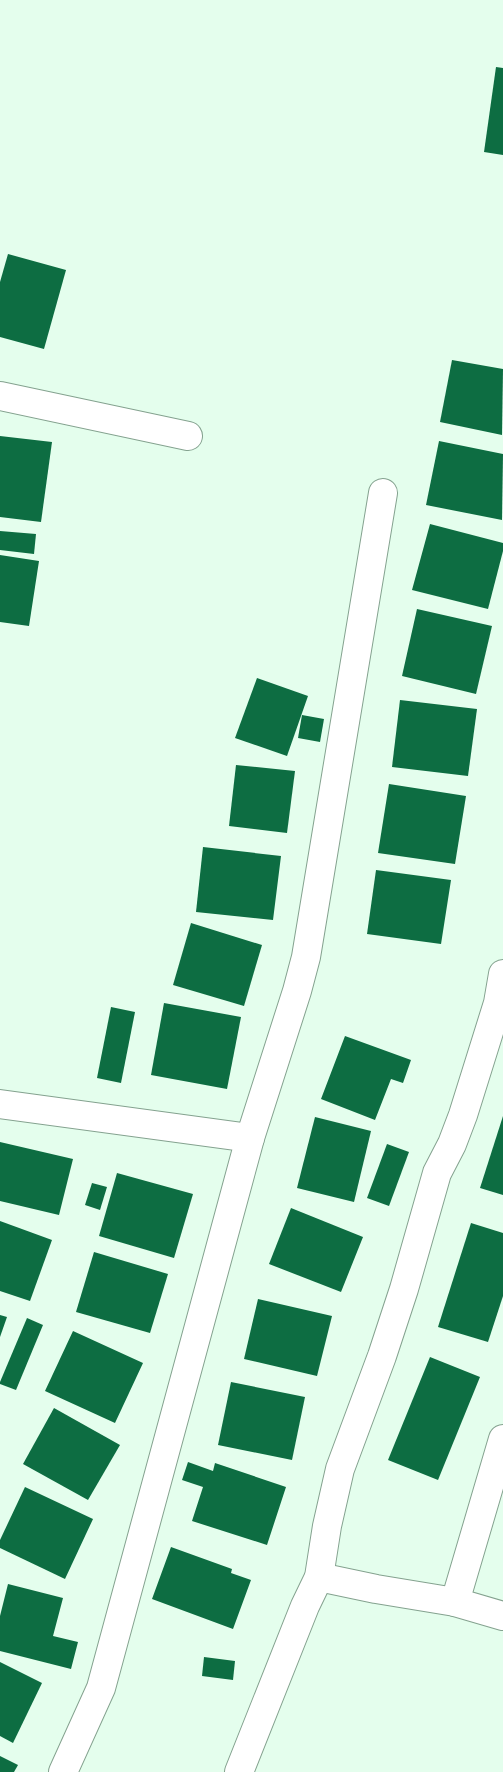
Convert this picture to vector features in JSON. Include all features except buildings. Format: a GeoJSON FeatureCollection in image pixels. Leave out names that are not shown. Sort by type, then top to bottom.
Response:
{"type":"FeatureCollection","features":[{"type":"Feature","properties":{"kind":"street"},"geometry":{"type":"LineString","coordinates":[[0,396],[188,436]]}},
{"type":"Feature","properties":{"kind":"street"},"geometry":{"type":"LineString","coordinates":[[63,1772],[101,1688],[250,1138],[306,957],[384,493]]}},
{"type":"Feature","properties":{"kind":"street"},"geometry":{"type":"LineString","coordinates":[[239,1772],[318,1578],[340,1469],[382,1356],[404,1289],[437,1173],[452,1144],[463,1115],[498,1003],[503,974]]}},
{"type":"Feature","properties":{"kind":"street"},"geometry":{"type":"LineString","coordinates":[[0,1104],[250,1138]]}},
{"type":"Feature","properties":{"kind":"street"},"geometry":{"type":"LineString","coordinates":[[455,1602],[503,1439]]}},
{"type":"Feature","properties":{"kind":"street"},"geometry":{"type":"LineString","coordinates":[[318,1578],[455,1602],[503,1616]]}}]}
